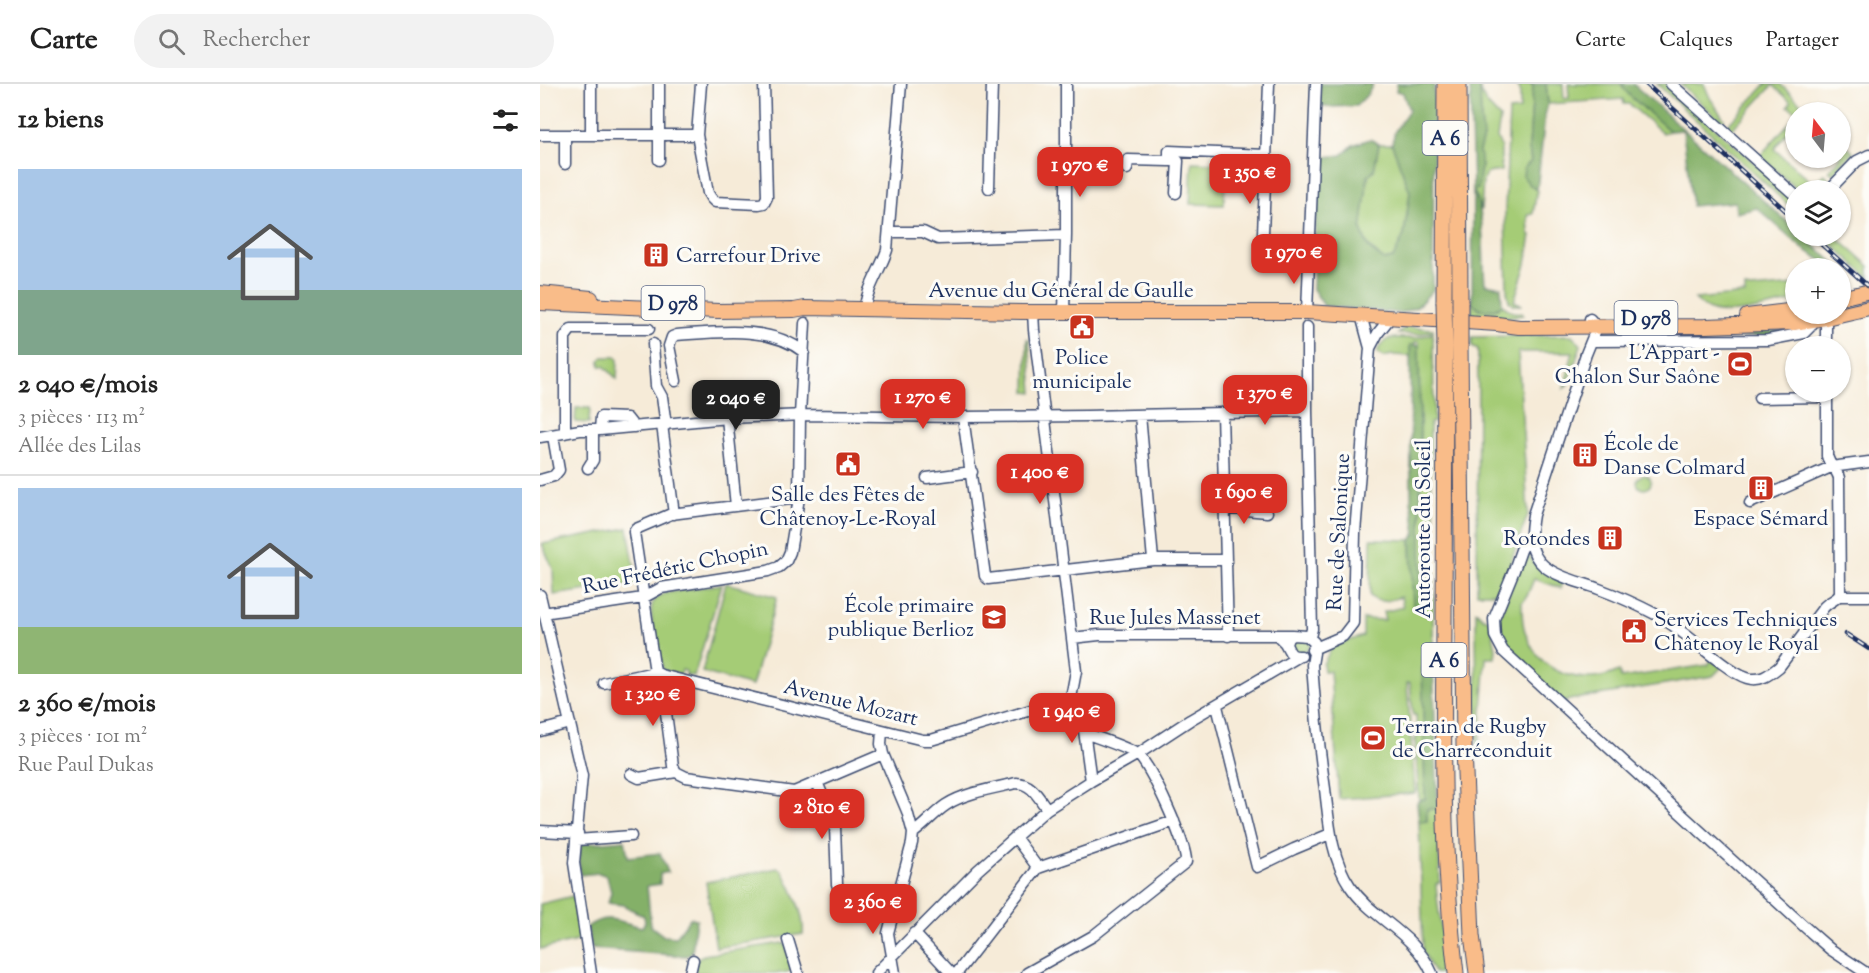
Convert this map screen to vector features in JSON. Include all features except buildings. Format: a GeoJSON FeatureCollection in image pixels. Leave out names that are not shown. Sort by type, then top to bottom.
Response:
{"type":"FeatureCollection","features":[{"type":"Feature","properties":{"kind":"highway","name":"Autoroute du Soleil"},"geometry":{"type":"LineString","coordinates":[[1444,84],[1444,302],[1453,346],[1464,749],[1472,935],[1477,973]]}},
{"type":"Feature","properties":{"kind":"highway","name":"Autoroute du Soleil"},"geometry":{"type":"LineString","coordinates":[[1456,973],[1445,853],[1443,749],[1453,346],[1460,303],[1459,84]]}},
{"type":"Feature","properties":{"kind":"main road"},"geometry":{"type":"LineString","coordinates":[[1851,295],[1866,292]]}},
{"type":"Feature","properties":{"kind":"main road","name":"Avenue du Général de Gaulle"},"geometry":{"type":"LineString","coordinates":[[540,293],[603,300],[789,305],[805,308],[865,310],[1307,312],[1519,327],[1588,323]]}},
{"type":"Feature","properties":{"kind":"main road","name":"Avenue du Général de Gaulle"},"geometry":{"type":"LineString","coordinates":[[540,303],[718,311],[805,308]]}},
{"type":"Feature","properties":{"kind":"main road","name":"D 978"},"geometry":{"type":"LineString","coordinates":[[1851,312],[1869,308]]}},
{"type":"Feature","properties":{"kind":"main road","name":"D 978"},"geometry":{"type":"LineString","coordinates":[[1588,323],[1750,316],[1785,311]]}},
{"type":"Feature","properties":{"kind":"main road","name":"D 978"},"geometry":{"type":"LineString","coordinates":[[1588,323],[1716,326],[1785,323]]}},
{"type":"Feature","properties":{"kind":"street"},"geometry":{"type":"LineString","coordinates":[[591,84],[591,135]]}},
{"type":"Feature","properties":{"kind":"street"},"geometry":{"type":"LineString","coordinates":[[659,84],[659,160]]}},
{"type":"Feature","properties":{"kind":"street"},"geometry":{"type":"LineString","coordinates":[[701,84],[697,135],[708,193],[715,202],[759,204],[764,202],[766,197],[764,84]]}},
{"type":"Feature","properties":{"kind":"street"},"geometry":{"type":"LineString","coordinates":[[865,310],[865,301],[886,256],[890,232],[901,84]]}},
{"type":"Feature","properties":{"kind":"street"},"geometry":{"type":"LineString","coordinates":[[989,188],[992,84]]}},
{"type":"Feature","properties":{"kind":"street"},"geometry":{"type":"LineString","coordinates":[[1064,312],[1066,84]]}},
{"type":"Feature","properties":{"kind":"street"},"geometry":{"type":"LineString","coordinates":[[1269,84],[1262,258],[1308,259]]}},
{"type":"Feature","properties":{"kind":"street"},"geometry":{"type":"LineString","coordinates":[[1307,312],[1316,84]]}},
{"type":"Feature","properties":{"kind":"street"},"geometry":{"type":"LineString","coordinates":[[1671,84],[1785,186]]}},
{"type":"Feature","properties":{"kind":"street"},"geometry":{"type":"LineString","coordinates":[[540,135],[697,135]]}},
{"type":"Feature","properties":{"kind":"street"},"geometry":{"type":"LineString","coordinates":[[565,135],[565,164]]}},
{"type":"Feature","properties":{"kind":"street"},"geometry":{"type":"LineString","coordinates":[[1169,161],[1169,151],[1266,155]]}},
{"type":"Feature","properties":{"kind":"street"},"geometry":{"type":"LineString","coordinates":[[1839,180],[1857,161],[1869,155]]}},
{"type":"Feature","properties":{"kind":"street"},"geometry":{"type":"LineString","coordinates":[[1127,169],[1128,160],[1178,161],[1176,192]]}},
{"type":"Feature","properties":{"kind":"street"},"geometry":{"type":"LineString","coordinates":[[890,232],[923,232],[938,239],[1066,235]]}},
{"type":"Feature","properties":{"kind":"street"},"geometry":{"type":"LineString","coordinates":[[1033,312],[1076,671],[1071,698],[1080,710],[1091,781]]}},
{"type":"Feature","properties":{"kind":"street","name":"Rue de Salonique"},"geometry":{"type":"LineString","coordinates":[[880,969],[914,933],[1047,809],[1190,720],[1284,666],[1308,648],[1343,636],[1353,623],[1355,533],[1370,348],[1361,315]]}},
{"type":"Feature","properties":{"kind":"street","name":"Rue de Salonique"},"geometry":{"type":"LineString","coordinates":[[1370,348],[1390,318]]}},
{"type":"Feature","properties":{"kind":"street","name":"Rue Frédéric Chopin"},"geometry":{"type":"LineString","coordinates":[[543,613],[643,598],[661,588],[762,573],[779,567],[786,561],[790,552],[799,498],[800,415],[806,392],[805,323]]}},
{"type":"Feature","properties":{"kind":"street"},"geometry":{"type":"LineString","coordinates":[[1588,323],[1592,341],[1533,515],[1530,538],[1536,555],[1544,567],[1659,616],[1746,678],[1760,679],[1779,667],[1824,607],[1839,596],[1869,596]]}},
{"type":"Feature","properties":{"kind":"street"},"geometry":{"type":"LineString","coordinates":[[1586,354],[1588,323]]}},
{"type":"Feature","properties":{"kind":"street"},"geometry":{"type":"LineString","coordinates":[[1592,341],[1778,338],[1807,331],[1815,324]]}},
{"type":"Feature","properties":{"kind":"street"},"geometry":{"type":"LineString","coordinates":[[1308,327],[1307,411],[1312,629],[1308,648],[1312,665],[1330,834],[1336,858],[1344,877],[1352,888],[1364,902],[1410,942],[1424,957],[1432,973]]}},
{"type":"Feature","properties":{"kind":"street"},"geometry":{"type":"LineString","coordinates":[[565,433],[565,337],[567,332],[571,329],[649,329]]}},
{"type":"Feature","properties":{"kind":"street"},"geometry":{"type":"LineString","coordinates":[[676,381],[669,346],[672,337],[677,334],[727,332],[767,335],[789,342],[804,352]]}},
{"type":"Feature","properties":{"kind":"street"},"geometry":{"type":"LineString","coordinates":[[1366,332],[1378,333]]}},
{"type":"Feature","properties":{"kind":"street"},"geometry":{"type":"LineString","coordinates":[[653,344],[656,386],[662,397],[674,514]]}},
{"type":"Feature","properties":{"kind":"street"},"geometry":{"type":"LineString","coordinates":[[1759,398],[1785,396]]}},
{"type":"Feature","properties":{"kind":"street"},"geometry":{"type":"LineString","coordinates":[[1827,402],[1827,456],[1839,478],[1841,588],[1839,596]]}},
{"type":"Feature","properties":{"kind":"street"},"geometry":{"type":"LineString","coordinates":[[588,468],[593,460],[601,417],[627,418],[634,427],[727,417],[800,415],[1140,416],[1307,411]]}},
{"type":"Feature","properties":{"kind":"street"},"geometry":{"type":"LineString","coordinates":[[1222,413],[1228,636]]}},
{"type":"Feature","properties":{"kind":"street"},"geometry":{"type":"LineString","coordinates":[[1140,416],[1153,560]]}},
{"type":"Feature","properties":{"kind":"street"},"geometry":{"type":"LineString","coordinates":[[727,417],[736,506]]}},
{"type":"Feature","properties":{"kind":"street"},"geometry":{"type":"LineString","coordinates":[[963,417],[988,579],[1153,560],[1226,560]]}},
{"type":"Feature","properties":{"kind":"street"},"geometry":{"type":"LineString","coordinates":[[540,437],[580,430],[597,430]]}},
{"type":"Feature","properties":{"kind":"street"},"geometry":{"type":"LineString","coordinates":[[540,480],[554,476],[559,470],[553,436]]}},
{"type":"Feature","properties":{"kind":"street"},"geometry":{"type":"LineString","coordinates":[[1750,503],[1831,467],[1869,462]]}},
{"type":"Feature","properties":{"kind":"street"},"geometry":{"type":"LineString","coordinates":[[927,478],[972,472]]}},
{"type":"Feature","properties":{"kind":"street"},"geometry":{"type":"LineString","coordinates":[[676,772],[673,766],[643,598],[634,532],[639,526],[674,514],[799,498]]}},
{"type":"Feature","properties":{"kind":"street"},"geometry":{"type":"LineString","coordinates":[[1224,508],[1267,512]]}},
{"type":"Feature","properties":{"kind":"street"},"geometry":{"type":"LineString","coordinates":[[1530,538],[1521,550],[1494,619],[1495,636],[1503,651],[1822,942],[1866,973]]}},
{"type":"Feature","properties":{"kind":"street"},"geometry":{"type":"LineString","coordinates":[[540,595],[582,776],[574,863],[591,973]]}},
{"type":"Feature","properties":{"kind":"street","name":"Rue Jules Massenet"},"geometry":{"type":"LineString","coordinates":[[1072,638],[1099,635],[1228,636],[1286,641],[1308,648]]}},
{"type":"Feature","properties":{"kind":"street"},"geometry":{"type":"LineString","coordinates":[[1286,641],[1291,655],[1308,648]]}},
{"type":"Feature","properties":{"kind":"street"},"geometry":{"type":"LineString","coordinates":[[1284,666],[1286,641]]}},
{"type":"Feature","properties":{"kind":"street"},"geometry":{"type":"LineString","coordinates":[[604,683],[658,674]]}},
{"type":"Feature","properties":{"kind":"street","name":"Avenue Mozart"},"geometry":{"type":"LineString","coordinates":[[658,674],[859,723],[914,739],[931,740],[1071,698]]}},
{"type":"Feature","properties":{"kind":"street"},"geometry":{"type":"LineString","coordinates":[[1217,706],[1257,867],[1330,834]]}},
{"type":"Feature","properties":{"kind":"street"},"geometry":{"type":"LineString","coordinates":[[540,731],[570,723]]}},
{"type":"Feature","properties":{"kind":"street"},"geometry":{"type":"LineString","coordinates":[[880,969],[894,972],[888,933],[913,833],[904,802],[883,754],[882,731]]}},
{"type":"Feature","properties":{"kind":"street"},"geometry":{"type":"LineString","coordinates":[[1027,973],[1093,936],[1186,862],[1185,852],[1165,799],[1138,754],[1085,733]]}},
{"type":"Feature","properties":{"kind":"street"},"geometry":{"type":"LineString","coordinates":[[631,774],[639,778],[676,772],[696,779],[794,792],[883,754]]}},
{"type":"Feature","properties":{"kind":"street"},"geometry":{"type":"LineString","coordinates":[[818,782],[835,826],[837,884],[840,892]]}},
{"type":"Feature","properties":{"kind":"street"},"geometry":{"type":"LineString","coordinates":[[913,833],[953,801],[1016,783],[1023,783],[1030,787],[1047,809]]}},
{"type":"Feature","properties":{"kind":"street"},"geometry":{"type":"LineString","coordinates":[[957,973],[1038,868],[1174,821]]}},
{"type":"Feature","properties":{"kind":"street"},"geometry":{"type":"LineString","coordinates":[[540,831],[578,836],[631,836]]}},
{"type":"Feature","properties":{"kind":"street"},"geometry":{"type":"LineString","coordinates":[[1015,837],[1038,868]]}},
{"type":"Feature","properties":{"kind":"street"},"geometry":{"type":"LineString","coordinates":[[914,933],[951,973]]}},
{"type":"Feature","properties":{"kind":"street"},"geometry":{"type":"LineString","coordinates":[[788,940],[798,973]]}},
{"type":"Feature","properties":{"kind":"street"},"geometry":{"type":"LineString","coordinates":[[690,973],[693,960]]}},
{"type":"Feature","properties":{"kind":"green space"},"geometry":{"type":"Polygon","coordinates":[[[1320,84],[1373,84],[1368,94],[1356,106],[1328,107],[1320,105],[1320,84]]]}},
{"type":"Feature","properties":{"kind":"green space"},"geometry":{"type":"Polygon","coordinates":[[[1397,84],[1434,84],[1433,290],[1417,307],[1400,313],[1324,306],[1313,289],[1318,158],[1342,155],[1353,145],[1370,139],[1379,144],[1374,170],[1368,176],[1361,230],[1369,248],[1384,260],[1393,258],[1404,235],[1410,192],[1392,144],[1395,131],[1409,110],[1403,93],[1396,91],[1397,84]]]}},
{"type":"Feature","properties":{"kind":"green space"},"geometry":{"type":"Polygon","coordinates":[[[1470,84],[1480,84],[1483,137],[1479,151],[1482,166],[1478,189],[1473,191],[1470,84]]]}},
{"type":"Feature","properties":{"kind":"green space"},"geometry":{"type":"Polygon","coordinates":[[[1517,84],[1533,86],[1529,148],[1531,162],[1524,168],[1529,184],[1537,190],[1533,214],[1528,215],[1529,234],[1531,235],[1526,264],[1514,301],[1522,305],[1513,305],[1509,301],[1507,292],[1505,211],[1509,111],[1520,110],[1520,88],[1517,84]]]}},
{"type":"Feature","properties":{"kind":"green space"},"geometry":{"type":"Polygon","coordinates":[[[1531,84],[1546,84],[1548,104],[1537,190],[1523,176],[1524,168],[1531,161],[1529,148],[1533,86],[1531,84]]]}},
{"type":"Feature","properties":{"kind":"green space"},"geometry":{"type":"Polygon","coordinates":[[[1546,84],[1563,84],[1564,99],[1569,98],[1568,84],[1621,84],[1630,96],[1670,131],[1663,133],[1629,104],[1624,104],[1623,99],[1548,104],[1546,84]]]}},
{"type":"Feature","properties":{"kind":"green space"},"geometry":{"type":"Polygon","coordinates":[[[1621,84],[1633,84],[1785,220],[1785,233],[1757,208],[1736,213],[1735,202],[1692,206],[1683,130],[1670,131],[1630,96],[1621,84]]]}},
{"type":"Feature","properties":{"kind":"green space"},"geometry":{"type":"Polygon","coordinates":[[[1657,84],[1666,84],[1785,190],[1785,202],[1657,84]]]}},
{"type":"Feature","properties":{"kind":"green space"},"geometry":{"type":"Polygon","coordinates":[[[1680,84],[1704,84],[1724,119],[1722,122],[1680,84]]]}},
{"type":"Feature","properties":{"kind":"green space"},"geometry":{"type":"Polygon","coordinates":[[[1766,84],[1780,84],[1799,102],[1791,102],[1773,85],[1731,130],[1727,126],[1766,84]]]}},
{"type":"Feature","properties":{"kind":"green space"},"geometry":{"type":"Polygon","coordinates":[[[1480,91],[1486,103],[1500,118],[1497,138],[1501,147],[1501,171],[1487,173],[1483,181],[1481,210],[1473,191],[1478,189],[1482,166],[1479,151],[1483,137],[1480,91]]]}},
{"type":"Feature","properties":{"kind":"green space"},"geometry":{"type":"Polygon","coordinates":[[[1785,127],[1785,135],[1774,149],[1785,159],[1785,168],[1795,168],[1809,180],[1787,180],[1760,156],[1785,127]]]}},
{"type":"Feature","properties":{"kind":"green space"},"geometry":{"type":"Polygon","coordinates":[[[1379,144],[1392,144],[1410,192],[1404,235],[1393,258],[1384,260],[1369,247],[1361,230],[1368,176],[1374,170],[1379,144]]]}},
{"type":"Feature","properties":{"kind":"green space"},"geometry":{"type":"Polygon","coordinates":[[[1218,158],[1226,159],[1224,205],[1190,204],[1192,162],[1217,163],[1218,158]]]}},
{"type":"Feature","properties":{"kind":"green space"},"geometry":{"type":"Polygon","coordinates":[[[1832,168],[1838,168],[1833,174],[1829,171],[1832,168]]]}},
{"type":"Feature","properties":{"kind":"green space"},"geometry":{"type":"Polygon","coordinates":[[[1825,174],[1829,180],[1816,180],[1825,174]]]}},
{"type":"Feature","properties":{"kind":"green space"},"geometry":{"type":"Polygon","coordinates":[[[1473,191],[1482,223],[1485,284],[1501,287],[1502,305],[1490,310],[1479,308],[1472,303],[1473,191]]]}},
{"type":"Feature","properties":{"kind":"green space"},"geometry":{"type":"Polygon","coordinates":[[[1800,246],[1815,246],[1828,258],[1818,258],[1800,246]]]}},
{"type":"Feature","properties":{"kind":"green space"},"geometry":{"type":"Polygon","coordinates":[[[1834,246],[1846,246],[1869,266],[1869,278],[1851,262],[1851,258],[1847,258],[1834,246]]]}},
{"type":"Feature","properties":{"kind":"green space"},"geometry":{"type":"Polygon","coordinates":[[[1785,286],[1785,303],[1728,313],[1710,310],[1695,299],[1745,294],[1745,288],[1785,286]]]}},
{"type":"Feature","properties":{"kind":"green space"},"geometry":{"type":"Polygon","coordinates":[[[1472,303],[1479,309],[1495,309],[1502,305],[1523,315],[1476,316],[1472,315],[1472,303]]]}},
{"type":"Feature","properties":{"kind":"green space"},"geometry":{"type":"Polygon","coordinates":[[[1406,327],[1433,329],[1433,331],[1398,334],[1406,327]]]}},
{"type":"Feature","properties":{"kind":"green space"},"geometry":{"type":"Polygon","coordinates":[[[1782,331],[1768,336],[1615,337],[1614,335],[1615,332],[1782,331]]]}},
{"type":"Feature","properties":{"kind":"green space"},"geometry":{"type":"Polygon","coordinates":[[[1433,333],[1434,422],[1430,423],[1431,508],[1434,509],[1433,660],[1422,658],[1425,799],[1419,800],[1415,739],[1417,738],[1416,715],[1413,715],[1410,683],[1407,683],[1415,793],[1339,799],[1330,671],[1324,671],[1323,664],[1333,646],[1363,636],[1363,619],[1385,620],[1383,612],[1403,607],[1401,597],[1381,601],[1370,596],[1371,539],[1411,540],[1413,609],[1422,610],[1419,342],[1415,342],[1415,346],[1410,346],[1410,356],[1384,357],[1377,352],[1388,339],[1422,337],[1433,333]]]}},
{"type":"Feature","properties":{"kind":"green space"},"geometry":{"type":"Polygon","coordinates":[[[1572,335],[1581,345],[1568,384],[1564,388],[1573,352],[1518,352],[1528,514],[1505,578],[1495,593],[1477,593],[1478,349],[1472,346],[1472,337],[1572,335]]]}},
{"type":"Feature","properties":{"kind":"green space"},"geometry":{"type":"Polygon","coordinates":[[[1027,339],[1029,340],[1033,393],[1026,392],[1027,339]]]}},
{"type":"Feature","properties":{"kind":"green space"},"geometry":{"type":"Polygon","coordinates":[[[1410,345],[1419,346],[1422,610],[1413,609],[1411,540],[1416,533],[1411,501],[1410,345]]]}},
{"type":"Feature","properties":{"kind":"green space"},"geometry":{"type":"Polygon","coordinates":[[[603,357],[618,359],[617,379],[604,366],[600,366],[600,360],[603,357]]]}},
{"type":"Feature","properties":{"kind":"green space"},"geometry":{"type":"Polygon","coordinates":[[[576,408],[590,408],[589,423],[575,422],[576,408]]]}},
{"type":"Feature","properties":{"kind":"green space"},"geometry":{"type":"Polygon","coordinates":[[[1641,475],[1647,475],[1651,482],[1647,489],[1641,489],[1637,485],[1637,479],[1641,475]]]}},
{"type":"Feature","properties":{"kind":"green space"},"geometry":{"type":"Polygon","coordinates":[[[628,528],[637,583],[554,595],[553,569],[542,544],[628,528]]]}},
{"type":"Feature","properties":{"kind":"green space"},"geometry":{"type":"Polygon","coordinates":[[[1527,549],[1532,561],[1540,570],[1562,581],[1561,588],[1534,579],[1522,602],[1523,625],[1528,639],[1535,651],[1554,669],[1579,677],[1593,678],[1619,671],[1621,678],[1708,665],[1711,660],[1722,667],[1713,676],[1569,700],[1564,703],[1508,653],[1496,625],[1527,549]]]}},
{"type":"Feature","properties":{"kind":"green space"},"geometry":{"type":"Polygon","coordinates":[[[726,583],[777,597],[752,686],[702,672],[726,583]]]}},
{"type":"Feature","properties":{"kind":"green space"},"geometry":{"type":"Polygon","coordinates":[[[722,584],[694,676],[686,675],[686,671],[682,670],[681,674],[663,671],[652,619],[651,611],[654,601],[666,593],[722,584]]]}},
{"type":"Feature","properties":{"kind":"green space"},"geometry":{"type":"Polygon","coordinates":[[[1476,611],[1483,618],[1490,620],[1496,649],[1495,658],[1486,658],[1478,760],[1477,752],[1476,611]]]}},
{"type":"Feature","properties":{"kind":"green space"},"geometry":{"type":"Polygon","coordinates":[[[1294,639],[1308,639],[1311,646],[1304,652],[1290,650],[1294,639]]]}},
{"type":"Feature","properties":{"kind":"green space"},"geometry":{"type":"Polygon","coordinates":[[[1422,657],[1433,660],[1438,809],[1427,809],[1427,821],[1419,822],[1417,803],[1425,799],[1422,657]]]}},
{"type":"Feature","properties":{"kind":"green space"},"geometry":{"type":"Polygon","coordinates":[[[1427,809],[1438,809],[1440,882],[1436,884],[1448,973],[1434,973],[1423,952],[1419,822],[1427,821],[1427,809]]]}},
{"type":"Feature","properties":{"kind":"green space"},"geometry":{"type":"Polygon","coordinates":[[[625,840],[628,857],[660,853],[668,872],[660,874],[660,884],[647,886],[651,926],[664,936],[676,937],[690,918],[697,919],[692,952],[687,956],[592,949],[587,927],[594,922],[608,919],[642,927],[645,922],[644,916],[623,905],[608,903],[611,892],[607,876],[599,873],[580,875],[581,844],[625,840]]]}},
{"type":"Feature","properties":{"kind":"green space"},"geometry":{"type":"Polygon","coordinates":[[[778,868],[782,870],[797,901],[802,918],[803,934],[716,948],[706,882],[778,868]]]}},
{"type":"Feature","properties":{"kind":"green space"},"geometry":{"type":"Polygon","coordinates":[[[573,896],[580,935],[577,941],[540,949],[540,904],[573,896]]]}},
{"type":"Feature","properties":{"kind":"green space"},"geometry":{"type":"Polygon","coordinates":[[[782,943],[786,945],[793,970],[783,973],[694,973],[697,960],[701,956],[782,943]]]}},
{"type":"Feature","properties":{"kind":"railway"},"geometry":{"type":"LineString","coordinates":[[1646,84],[1785,210]]}},
{"type":"Feature","properties":{"kind":"railway"},"geometry":{"type":"LineString","coordinates":[[1823,246],[1869,287]]}},
{"type":"Feature","properties":{"kind":"railway"},"geometry":{"type":"LineString","coordinates":[[1846,634],[1869,649]]}},
{"type":"Feature","properties":{"kind":"place","name":"Carrefour Drive"},"geometry":{"type":"Point","coordinates":[656,255]}},
{"type":"Feature","properties":{"kind":"place","name":"Police municipale"},"geometry":{"type":"Point","coordinates":[1082,327]}},
{"type":"Feature","properties":{"kind":"place","name":"L'Appart - Chalon Sur Saône"},"geometry":{"type":"Point","coordinates":[1740,364]}},
{"type":"Feature","properties":{"kind":"place","name":"École de Danse Colmard"},"geometry":{"type":"Point","coordinates":[1585,455]}},
{"type":"Feature","properties":{"kind":"place","name":"Salle des Fêtes de Châtenoy-Le-Royal"},"geometry":{"type":"Point","coordinates":[848,464]}},
{"type":"Feature","properties":{"kind":"place","name":"Espace Sémard"},"geometry":{"type":"Point","coordinates":[1761,488]}},
{"type":"Feature","properties":{"kind":"place","name":"Rotondes"},"geometry":{"type":"Point","coordinates":[1610,538]}},
{"type":"Feature","properties":{"kind":"place","name":"École primaire publique Berlioz"},"geometry":{"type":"Point","coordinates":[994,617]}},
{"type":"Feature","properties":{"kind":"place","name":"Services Techniques Châtenoy le Royal"},"geometry":{"type":"Point","coordinates":[1634,631]}},
{"type":"Feature","properties":{"kind":"place","name":"Terrain de Rugby de Charréconduit"},"geometry":{"type":"Point","coordinates":[1373,738]}}]}
